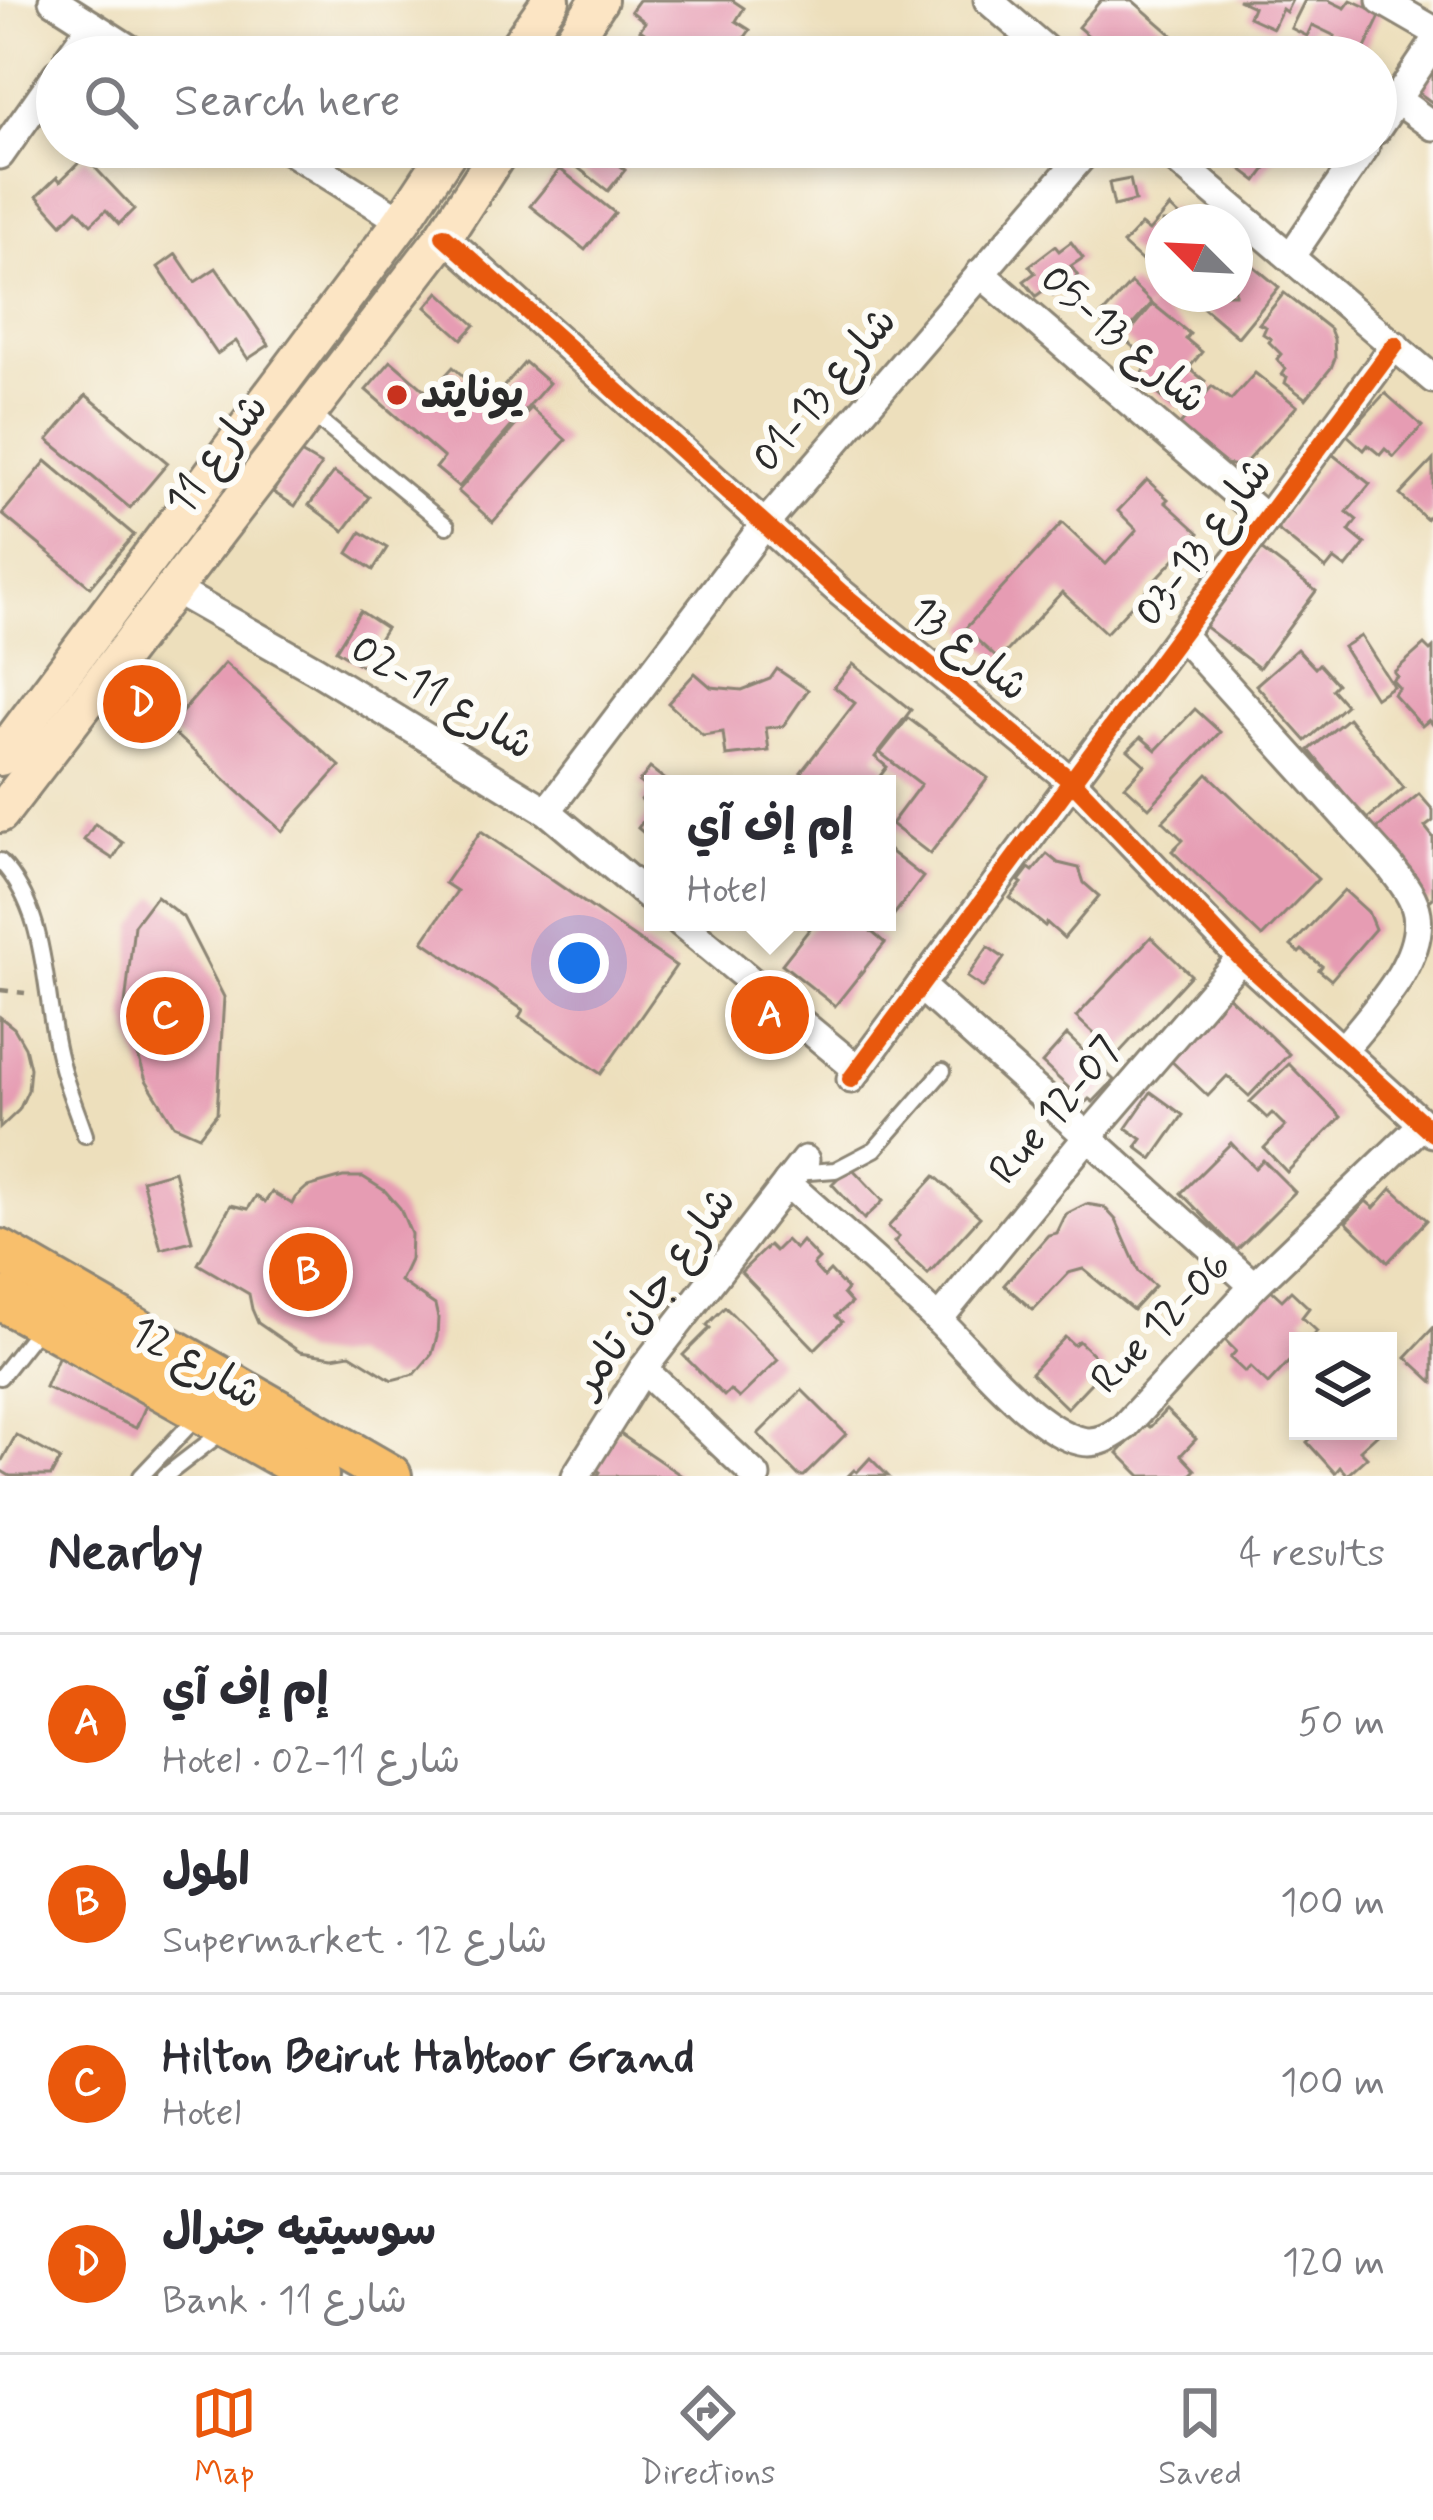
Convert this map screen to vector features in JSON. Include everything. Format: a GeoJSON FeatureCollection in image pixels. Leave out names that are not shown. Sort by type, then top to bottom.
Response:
{"type":"FeatureCollection","features":[{"type":"Feature","properties":{"kind":"highway","name":"شارع 12"},"geometry":{"type":"LineString","coordinates":[[0,1251],[390,1476]]}},
{"type":"Feature","properties":{"kind":"highway","name":"شارع 12"},"geometry":{"type":"LineString","coordinates":[[0,1298],[317,1476]]}},
{"type":"Feature","properties":{"kind":"main road"},"geometry":{"type":"LineString","coordinates":[[526,36],[551,0]]}},
{"type":"Feature","properties":{"kind":"main road"},"geometry":{"type":"LineString","coordinates":[[574,36],[599,0]]}},
{"type":"Feature","properties":{"kind":"main road","name":"شارع 11"},"geometry":{"type":"LineString","coordinates":[[0,757],[437,168]]}},
{"type":"Feature","properties":{"kind":"main road","name":"شارع 11"},"geometry":{"type":"LineString","coordinates":[[0,814],[444,236],[488,168]]}},
{"type":"Feature","properties":{"kind":"street"},"geometry":{"type":"LineString","coordinates":[[53,0],[109,36]]}},
{"type":"Feature","properties":{"kind":"street"},"geometry":{"type":"LineString","coordinates":[[988,0],[1030,36]]}},
{"type":"Feature","properties":{"kind":"street"},"geometry":{"type":"LineString","coordinates":[[1381,0],[1433,30]]}},
{"type":"Feature","properties":{"kind":"street"},"geometry":{"type":"LineString","coordinates":[[84,36],[92,25]]}},
{"type":"Feature","properties":{"kind":"street"},"geometry":{"type":"LineString","coordinates":[[1433,45],[1397,100],[1433,126]]}},
{"type":"Feature","properties":{"kind":"street"},"geometry":{"type":"LineString","coordinates":[[0,155],[36,104]]}},
{"type":"Feature","properties":{"kind":"street"},"geometry":{"type":"LineString","coordinates":[[317,168],[402,221]]}},
{"type":"Feature","properties":{"kind":"street","name":"شارع 13-01"},"geometry":{"type":"LineString","coordinates":[[547,811],[765,524],[1072,168]]}},
{"type":"Feature","properties":{"kind":"street"},"geometry":{"type":"LineString","coordinates":[[1185,168],[1433,379]]}},
{"type":"Feature","properties":{"kind":"street"},"geometry":{"type":"LineString","coordinates":[[1291,256],[1351,168]]}},
{"type":"Feature","properties":{"kind":"street","name":"شارع 13"},"geometry":{"type":"LineString","coordinates":[[444,236],[840,592],[1070,780],[1241,958],[1428,1128]]}},
{"type":"Feature","properties":{"kind":"street","name":"شارع 13-05"},"geometry":{"type":"LineString","coordinates":[[980,273],[1266,519]]}},
{"type":"Feature","properties":{"kind":"street","name":"شارع 13-03"},"geometry":{"type":"LineString","coordinates":[[690,931],[854,1075],[1395,345]]}},
{"type":"Feature","properties":{"kind":"street","name":"شارع 11-02"},"geometry":{"type":"LineString","coordinates":[[173,589],[547,811],[644,892]]}},
{"type":"Feature","properties":{"kind":"street"},"geometry":{"type":"LineString","coordinates":[[1180,635],[1410,893],[1417,912],[1413,952],[1401,975],[1342,1051]]}},
{"type":"Feature","properties":{"kind":"street","name":"Rue 12-07"},"geometry":{"type":"LineString","coordinates":[[938,1320],[1241,958]]}},
{"type":"Feature","properties":{"kind":"street"},"geometry":{"type":"LineString","coordinates":[[920,986],[1254,1286]]}},
{"type":"Feature","properties":{"kind":"street","name":"Rue 12-06"},"geometry":{"type":"LineString","coordinates":[[796,1172],[1011,1394],[1063,1435],[1086,1443],[1105,1440],[1124,1427],[1254,1286],[1428,1128]]}},
{"type":"Feature","properties":{"kind":"street","name":"شارع جان تامر"},"geometry":{"type":"LineString","coordinates":[[576,1476],[643,1369],[796,1172]]}},
{"type":"Feature","properties":{"kind":"street"},"geometry":{"type":"LineString","coordinates":[[643,1369],[756,1476]]}},
{"type":"Feature","properties":{"kind":"lane"},"geometry":{"type":"LineString","coordinates":[[308,411],[447,526]]}},
{"type":"Feature","properties":{"kind":"lane"},"geometry":{"type":"LineString","coordinates":[[0,861],[14,875],[36,922],[60,1062],[85,1135]]}},
{"type":"Feature","properties":{"kind":"lane"},"geometry":{"type":"LineString","coordinates":[[796,1172],[835,1170],[875,1150],[943,1071]]}},
{"type":"Feature","properties":{"kind":"lane"},"geometry":{"type":"LineString","coordinates":[[0,1377],[43,1322]]}},
{"type":"Feature","properties":{"kind":"lane"},"geometry":{"type":"LineString","coordinates":[[141,1476],[216,1419]]}},
{"type":"Feature","properties":{"kind":"lane"},"geometry":{"type":"LineString","coordinates":[[158,1459],[168,1473],[216,1419]]}},
{"type":"Feature","properties":{"kind":"path"},"geometry":{"type":"LineString","coordinates":[[0,990],[48,996]]}},
{"type":"Feature","properties":{"kind":"building"},"geometry":{"type":"Polygon","coordinates":[[[639,0],[732,0],[744,8],[736,21],[750,30],[746,36],[649,36],[640,30],[645,22],[631,11],[639,0]]]}},
{"type":"Feature","properties":{"kind":"building"},"geometry":{"type":"Polygon","coordinates":[[[1101,0],[1132,0],[1173,36],[1088,36],[1078,27],[1101,0]]]}},
{"type":"Feature","properties":{"kind":"building"},"geometry":{"type":"Polygon","coordinates":[[[1238,0],[1292,0],[1273,28],[1249,17],[1253,7],[1238,0]]]}},
{"type":"Feature","properties":{"kind":"building"},"geometry":{"type":"Polygon","coordinates":[[[1305,0],[1328,0],[1345,8],[1351,0],[1381,14],[1371,36],[1335,36],[1312,25],[1307,36],[1291,28],[1305,0]]]}},
{"type":"Feature","properties":{"kind":"building"},"geometry":{"type":"Polygon","coordinates":[[[1433,59],[1433,103],[1412,88],[1433,59]]]}},
{"type":"Feature","properties":{"kind":"building"},"geometry":{"type":"Polygon","coordinates":[[[74,168],[95,168],[134,209],[119,224],[106,210],[91,224],[77,209],[62,224],[37,196],[57,177],[60,181],[74,168]]]}},
{"type":"Feature","properties":{"kind":"building"},"geometry":{"type":"Polygon","coordinates":[[[578,168],[622,168],[608,191],[578,168]]]}},
{"type":"Feature","properties":{"kind":"building"},"geometry":{"type":"Polygon","coordinates":[[[1240,168],[1267,168],[1257,181],[1240,168]]]}},
{"type":"Feature","properties":{"kind":"building"},"geometry":{"type":"Polygon","coordinates":[[[560,169],[615,213],[585,250],[530,206],[560,169]]]}},
{"type":"Feature","properties":{"kind":"building"},"geometry":{"type":"Polygon","coordinates":[[[1130,179],[1135,201],[1114,206],[1109,183],[1130,179]]]}},
{"type":"Feature","properties":{"kind":"building"},"geometry":{"type":"Polygon","coordinates":[[[1141,225],[1145,228],[1145,264],[1123,244],[1141,225]]]}},
{"type":"Feature","properties":{"kind":"building"},"geometry":{"type":"Polygon","coordinates":[[[1071,242],[1083,258],[1071,266],[1078,276],[1053,295],[1047,288],[1036,296],[1024,281],[1035,273],[1029,266],[1055,246],[1059,251],[1071,242]]]}},
{"type":"Feature","properties":{"kind":"building"},"geometry":{"type":"Polygon","coordinates":[[[176,254],[195,282],[216,268],[269,345],[248,359],[236,341],[217,354],[158,267],[176,254]]]}},
{"type":"Feature","properties":{"kind":"building"},"geometry":{"type":"Polygon","coordinates":[[[1253,266],[1279,287],[1238,337],[1208,312],[1253,312],[1253,266]]]}},
{"type":"Feature","properties":{"kind":"building"},"geometry":{"type":"Polygon","coordinates":[[[1131,283],[1145,296],[1145,311],[1120,339],[1098,319],[1131,283]]]}},
{"type":"Feature","properties":{"kind":"building"},"geometry":{"type":"Polygon","coordinates":[[[439,292],[475,325],[462,339],[426,307],[439,292]]]}},
{"type":"Feature","properties":{"kind":"building"},"geometry":{"type":"Polygon","coordinates":[[[1284,293],[1330,329],[1334,339],[1331,368],[1306,399],[1285,383],[1286,369],[1277,359],[1281,354],[1263,334],[1266,327],[1259,324],[1284,293]]]}},
{"type":"Feature","properties":{"kind":"building"},"geometry":{"type":"Polygon","coordinates":[[[1146,312],[1163,312],[1190,334],[1186,339],[1202,352],[1189,368],[1205,381],[1175,408],[1138,378],[1151,362],[1124,339],[1146,312]]]}},
{"type":"Feature","properties":{"kind":"building"},"geometry":{"type":"Polygon","coordinates":[[[391,361],[429,394],[453,367],[491,401],[525,362],[549,383],[459,487],[436,468],[444,458],[366,390],[391,361]]]}},
{"type":"Feature","properties":{"kind":"building"},"geometry":{"type":"Polygon","coordinates":[[[1255,373],[1297,406],[1245,463],[1226,464],[1179,426],[1212,386],[1231,400],[1255,373]]]}},
{"type":"Feature","properties":{"kind":"building"},"geometry":{"type":"Polygon","coordinates":[[[1385,393],[1422,426],[1394,457],[1385,449],[1380,455],[1368,445],[1364,450],[1347,435],[1385,393]]]}},
{"type":"Feature","properties":{"kind":"building"},"geometry":{"type":"Polygon","coordinates":[[[86,395],[168,463],[130,508],[48,440],[86,395]]]}},
{"type":"Feature","properties":{"kind":"building"},"geometry":{"type":"Polygon","coordinates":[[[531,408],[566,440],[493,522],[458,491],[531,408]]]}},
{"type":"Feature","properties":{"kind":"building"},"geometry":{"type":"Polygon","coordinates":[[[299,452],[321,465],[295,506],[273,492],[299,452]]]}},
{"type":"Feature","properties":{"kind":"building"},"geometry":{"type":"Polygon","coordinates":[[[1332,454],[1370,484],[1347,512],[1357,520],[1349,531],[1365,544],[1346,568],[1334,559],[1326,569],[1274,527],[1332,454]]]}},
{"type":"Feature","properties":{"kind":"building"},"geometry":{"type":"Polygon","coordinates":[[[1433,460],[1433,512],[1426,519],[1400,495],[1433,460]]]}},
{"type":"Feature","properties":{"kind":"building"},"geometry":{"type":"Polygon","coordinates":[[[46,461],[134,535],[90,587],[2,514],[46,461]]]}},
{"type":"Feature","properties":{"kind":"building"},"geometry":{"type":"Polygon","coordinates":[[[334,472],[369,497],[344,531],[309,505],[334,472]]]}},
{"type":"Feature","properties":{"kind":"building"},"geometry":{"type":"Polygon","coordinates":[[[1147,480],[1199,533],[1106,633],[1062,592],[999,660],[965,629],[1062,523],[1106,564],[1137,530],[1118,511],[1147,480]]]}},
{"type":"Feature","properties":{"kind":"building"},"geometry":{"type":"Polygon","coordinates":[[[361,532],[387,548],[373,570],[348,553],[361,532]]]}},
{"type":"Feature","properties":{"kind":"building"},"geometry":{"type":"Polygon","coordinates":[[[1261,549],[1316,591],[1259,668],[1204,626],[1261,549]]]}},
{"type":"Feature","properties":{"kind":"building"},"geometry":{"type":"Polygon","coordinates":[[[360,611],[386,628],[362,666],[336,650],[360,611]]]}},
{"type":"Feature","properties":{"kind":"building"},"geometry":{"type":"Polygon","coordinates":[[[1361,636],[1393,686],[1375,698],[1343,647],[1361,636]]]}},
{"type":"Feature","properties":{"kind":"building"},"geometry":{"type":"Polygon","coordinates":[[[1424,645],[1430,651],[1433,648],[1433,725],[1429,720],[1422,726],[1393,694],[1399,688],[1392,680],[1397,676],[1394,672],[1424,645]]]}},
{"type":"Feature","properties":{"kind":"building"},"geometry":{"type":"Polygon","coordinates":[[[1297,649],[1337,684],[1332,689],[1346,705],[1306,741],[1256,685],[1297,649]]]}},
{"type":"Feature","properties":{"kind":"building"},"geometry":{"type":"Polygon","coordinates":[[[225,663],[340,766],[282,831],[168,728],[225,663]]]}},
{"type":"Feature","properties":{"kind":"building"},"geometry":{"type":"Polygon","coordinates":[[[853,664],[911,710],[875,757],[887,767],[881,775],[801,772],[855,703],[834,687],[853,664]]]}},
{"type":"Feature","properties":{"kind":"building"},"geometry":{"type":"Polygon","coordinates":[[[777,669],[808,690],[783,726],[766,728],[769,751],[726,756],[723,732],[703,735],[668,703],[695,673],[711,687],[742,690],[770,679],[777,669]]]}},
{"type":"Feature","properties":{"kind":"building"},"geometry":{"type":"Polygon","coordinates":[[[1195,709],[1220,732],[1149,808],[1125,786],[1145,765],[1128,750],[1141,737],[1156,750],[1195,709]]]}},
{"type":"Feature","properties":{"kind":"building"},"geometry":{"type":"Polygon","coordinates":[[[908,718],[988,778],[930,854],[896,828],[896,817],[921,784],[880,753],[908,718]]]}},
{"type":"Feature","properties":{"kind":"building"},"geometry":{"type":"Polygon","coordinates":[[[1348,718],[1404,788],[1366,820],[1309,750],[1348,718]]]}},
{"type":"Feature","properties":{"kind":"building"},"geometry":{"type":"Polygon","coordinates":[[[1208,774],[1318,879],[1262,937],[1172,851],[1183,840],[1163,821],[1208,774]]]}},
{"type":"Feature","properties":{"kind":"building"},"geometry":{"type":"Polygon","coordinates":[[[1419,794],[1433,810],[1433,821],[1425,827],[1433,837],[1433,898],[1426,904],[1368,836],[1419,794]]]}},
{"type":"Feature","properties":{"kind":"building"},"geometry":{"type":"Polygon","coordinates":[[[95,824],[123,843],[113,859],[84,840],[95,824]]]}},
{"type":"Feature","properties":{"kind":"building"},"geometry":{"type":"Polygon","coordinates":[[[481,831],[676,966],[601,1074],[519,1017],[523,1010],[423,941],[457,891],[445,883],[481,831]]]}},
{"type":"Feature","properties":{"kind":"building"},"geometry":{"type":"Polygon","coordinates":[[[1047,854],[1058,863],[1079,868],[1084,883],[1099,896],[1064,938],[1010,898],[1029,868],[1033,871],[1047,854]]]}},
{"type":"Feature","properties":{"kind":"building"},"geometry":{"type":"Polygon","coordinates":[[[896,856],[923,877],[896,912],[896,856]]]}},
{"type":"Feature","properties":{"kind":"building"},"geometry":{"type":"Polygon","coordinates":[[[1344,890],[1368,912],[1375,929],[1331,980],[1319,970],[1322,966],[1291,946],[1344,890]]]}},
{"type":"Feature","properties":{"kind":"building"},"geometry":{"type":"Polygon","coordinates":[[[156,896],[183,917],[224,997],[217,1113],[199,1136],[174,1125],[146,1080],[124,1014],[134,925],[156,896]]]}},
{"type":"Feature","properties":{"kind":"building"},"geometry":{"type":"Polygon","coordinates":[[[808,931],[871,931],[885,943],[835,1006],[782,964],[808,931]]]}},
{"type":"Feature","properties":{"kind":"building"},"geometry":{"type":"Polygon","coordinates":[[[1151,937],[1191,975],[1117,1055],[1076,1017],[1151,937]]]}},
{"type":"Feature","properties":{"kind":"building"},"geometry":{"type":"Polygon","coordinates":[[[988,947],[1004,958],[983,988],[967,977],[988,947]]]}},
{"type":"Feature","properties":{"kind":"building"},"geometry":{"type":"Polygon","coordinates":[[[1225,993],[1289,1054],[1249,1096],[1227,1076],[1208,1096],[1165,1055],[1225,993]]]}},
{"type":"Feature","properties":{"kind":"building"},"geometry":{"type":"Polygon","coordinates":[[[0,1017],[14,1028],[30,1068],[28,1090],[19,1110],[0,1128],[0,1017]]]}},
{"type":"Feature","properties":{"kind":"building"},"geometry":{"type":"Polygon","coordinates":[[[1067,1035],[1114,1080],[1093,1102],[1085,1103],[1042,1063],[1067,1035]]]}},
{"type":"Feature","properties":{"kind":"building"},"geometry":{"type":"Polygon","coordinates":[[[1289,1064],[1341,1117],[1287,1172],[1264,1148],[1285,1126],[1250,1102],[1289,1064]]]}},
{"type":"Feature","properties":{"kind":"building"},"geometry":{"type":"Polygon","coordinates":[[[1151,1092],[1183,1115],[1152,1159],[1136,1147],[1142,1139],[1126,1128],[1151,1092]]]}},
{"type":"Feature","properties":{"kind":"building"},"geometry":{"type":"Polygon","coordinates":[[[1231,1143],[1255,1168],[1263,1160],[1295,1192],[1237,1250],[1181,1193],[1231,1143]]]}},
{"type":"Feature","properties":{"kind":"building"},"geometry":{"type":"Polygon","coordinates":[[[850,1166],[883,1201],[864,1219],[832,1184],[850,1166]]]}},
{"type":"Feature","properties":{"kind":"building"},"geometry":{"type":"Polygon","coordinates":[[[174,1171],[192,1241],[161,1249],[142,1180],[174,1171]]]}},
{"type":"Feature","properties":{"kind":"building"},"geometry":{"type":"Polygon","coordinates":[[[935,1176],[980,1217],[928,1274],[894,1242],[899,1237],[888,1227],[935,1176]]]}},
{"type":"Feature","properties":{"kind":"building"},"geometry":{"type":"Polygon","coordinates":[[[363,1177],[385,1191],[400,1208],[411,1234],[410,1260],[400,1281],[435,1305],[438,1318],[432,1354],[415,1374],[392,1380],[350,1354],[333,1357],[300,1352],[258,1323],[249,1294],[198,1264],[231,1205],[248,1209],[256,1196],[265,1202],[272,1192],[292,1204],[307,1187],[363,1177]]]}},
{"type":"Feature","properties":{"kind":"building"},"geometry":{"type":"Polygon","coordinates":[[[1392,1188],[1427,1220],[1388,1262],[1346,1222],[1366,1201],[1374,1208],[1392,1188]]]}},
{"type":"Feature","properties":{"kind":"building"},"geometry":{"type":"Polygon","coordinates":[[[1086,1204],[1104,1207],[1116,1220],[1139,1272],[1155,1286],[1133,1310],[1083,1269],[1068,1273],[1033,1310],[1004,1285],[1048,1235],[1057,1233],[1066,1214],[1086,1204]]]}},
{"type":"Feature","properties":{"kind":"building"},"geometry":{"type":"Polygon","coordinates":[[[786,1240],[795,1249],[802,1241],[819,1259],[813,1265],[824,1277],[830,1271],[847,1289],[843,1294],[851,1303],[836,1316],[842,1322],[815,1349],[741,1272],[769,1245],[775,1251],[786,1240]]]}},
{"type":"Feature","properties":{"kind":"building"},"geometry":{"type":"Polygon","coordinates":[[[1269,1288],[1282,1300],[1291,1291],[1309,1308],[1302,1317],[1317,1331],[1289,1332],[1289,1362],[1268,1384],[1250,1367],[1245,1372],[1230,1358],[1236,1351],[1223,1338],[1269,1288]]]}},
{"type":"Feature","properties":{"kind":"building"},"geometry":{"type":"Polygon","coordinates":[[[725,1307],[778,1360],[739,1398],[730,1390],[724,1396],[683,1355],[725,1307]]]}},
{"type":"Feature","properties":{"kind":"building"},"geometry":{"type":"Polygon","coordinates":[[[1433,1328],[1433,1382],[1406,1357],[1433,1328]]]}},
{"type":"Feature","properties":{"kind":"building"},"geometry":{"type":"Polygon","coordinates":[[[1065,1337],[1074,1345],[1079,1341],[1106,1367],[1067,1408],[1031,1373],[1065,1337]]]}},
{"type":"Feature","properties":{"kind":"building"},"geometry":{"type":"Polygon","coordinates":[[[60,1353],[151,1394],[136,1428],[45,1387],[60,1353]]]}},
{"type":"Feature","properties":{"kind":"building"},"geometry":{"type":"Polygon","coordinates":[[[802,1390],[846,1434],[799,1476],[758,1434],[802,1390]]]}},
{"type":"Feature","properties":{"kind":"building"},"geometry":{"type":"Polygon","coordinates":[[[1166,1410],[1196,1439],[1181,1455],[1195,1470],[1189,1476],[1141,1476],[1118,1453],[1166,1410]]]}},
{"type":"Feature","properties":{"kind":"building"},"geometry":{"type":"Polygon","coordinates":[[[616,1431],[682,1476],[597,1476],[600,1472],[592,1466],[616,1431]]]}},
{"type":"Feature","properties":{"kind":"building"},"geometry":{"type":"Polygon","coordinates":[[[16,1435],[60,1459],[51,1476],[10,1476],[0,1470],[16,1435]]]}},
{"type":"Feature","properties":{"kind":"building"},"geometry":{"type":"Polygon","coordinates":[[[1371,1440],[1360,1450],[1367,1457],[1347,1475],[1340,1467],[1335,1473],[1307,1442],[1371,1440]]]}},
{"type":"Feature","properties":{"kind":"building"},"geometry":{"type":"Polygon","coordinates":[[[870,1458],[888,1476],[848,1476],[857,1472],[870,1458]]]}},
{"type":"Feature","properties":{"kind":"cycle path"},"geometry":{"type":"LineString","coordinates":[[444,236],[840,592],[1076,785],[1241,958],[1433,1133]]}},
{"type":"Feature","properties":{"kind":"cycle path"},"geometry":{"type":"LineString","coordinates":[[851,1079],[1395,345]]}},
{"type":"Feature","properties":{"kind":"place","name":"يونايتد"},"geometry":{"type":"Point","coordinates":[397,395]}},
{"type":"Feature","properties":{"kind":"place","name":"سوسيتيه جنرال"},"geometry":{"type":"Point","coordinates":[142,704]}},
{"type":"Feature","properties":{"kind":"place","name":"إم إف آي"},"geometry":{"type":"Point","coordinates":[770,1015]}},
{"type":"Feature","properties":{"kind":"place","name":"Hilton Beirut Habtoor Grand"},"geometry":{"type":"Point","coordinates":[165,1016]}},
{"type":"Feature","properties":{"kind":"place","name":"المول"},"geometry":{"type":"Point","coordinates":[308,1272]}}]}
